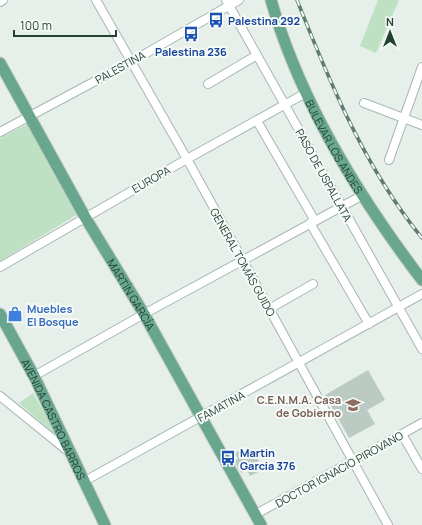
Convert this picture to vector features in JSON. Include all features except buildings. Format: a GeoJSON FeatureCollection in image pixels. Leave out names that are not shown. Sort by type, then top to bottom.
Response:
{"type":"FeatureCollection","features":[{"type":"Feature","properties":{"kind":"main road","name":"BULEVAR LOS ANDES"},"geometry":{"type":"LineString","coordinates":[[271,0],[304,94],[363,195],[399,251],[422,280]]}},
{"type":"Feature","properties":{"kind":"main road","name":"MARTÍN GARCÍA"},"geometry":{"type":"LineString","coordinates":[[0,63],[85,217],[144,314],[261,525]]}},
{"type":"Feature","properties":{"kind":"main road","name":"AVENIDA CASTRO BARROS"},"geometry":{"type":"LineString","coordinates":[[0,314],[34,376],[105,525]]}},
{"type":"Feature","properties":{"kind":"street","name":"GENERAL TOMÁS GUIDO"},"geometry":{"type":"LineString","coordinates":[[96,0],[187,159],[388,525]]}},
{"type":"Feature","properties":{"kind":"street","name":"PALESTINA"},"geometry":{"type":"LineString","coordinates":[[0,132],[131,62],[228,3],[239,0]]}},
{"type":"Feature","properties":{"kind":"street","name":"PASO DE USPALLATA"},"geometry":{"type":"LineString","coordinates":[[228,3],[422,349]]}},
{"type":"Feature","properties":{"kind":"street"},"geometry":{"type":"LineString","coordinates":[[208,84],[257,56]]}},
{"type":"Feature","properties":{"kind":"street"},"geometry":{"type":"LineString","coordinates":[[389,160],[422,67]]}},
{"type":"Feature","properties":{"kind":"street","name":"EUROPA"},"geometry":{"type":"LineString","coordinates":[[0,267],[85,217],[304,94]]}},
{"type":"Feature","properties":{"kind":"street"},"geometry":{"type":"LineString","coordinates":[[364,103],[422,125]]}},
{"type":"Feature","properties":{"kind":"street"},"geometry":{"type":"LineString","coordinates":[[257,120],[369,324]]}},
{"type":"Feature","properties":{"kind":"street"},"geometry":{"type":"LineString","coordinates":[[34,376],[144,314],[363,195]]}},
{"type":"Feature","properties":{"kind":"street"},"geometry":{"type":"LineString","coordinates":[[269,309],[313,284]]}},
{"type":"Feature","properties":{"kind":"street","name":"FAMATINA"},"geometry":{"type":"LineString","coordinates":[[84,482],[422,294]]}},
{"type":"Feature","properties":{"kind":"street"},"geometry":{"type":"LineString","coordinates":[[0,396],[69,452]]}},
{"type":"Feature","properties":{"kind":"street","name":"DOCTOR IGNACIO PIROVANO"},"geometry":{"type":"LineString","coordinates":[[256,514],[422,423]]}},
{"type":"Feature","properties":{"kind":"street"},"geometry":{"type":"LineString","coordinates":[[402,434],[422,469]]}},
{"type":"Feature","properties":{"kind":"green space"},"geometry":{"type":"Polygon","coordinates":[[[378,0],[399,0],[376,53],[360,46],[378,0]]]}},
{"type":"Feature","properties":{"kind":"green space"},"geometry":{"type":"Polygon","coordinates":[[[30,123],[78,214],[0,261],[0,138],[30,123]]]}},
{"type":"Feature","properties":{"kind":"green space"},"geometry":{"type":"Polygon","coordinates":[[[33,393],[58,437],[19,403],[33,393]]]}},
{"type":"Feature","properties":{"kind":"railway"},"geometry":{"type":"LineString","coordinates":[[297,0],[322,62],[350,124],[383,183],[422,238]]}},
{"type":"Feature","properties":{"kind":"place","name":"Palestina 292"},"geometry":{"type":"Point","coordinates":[216,20]}},
{"type":"Feature","properties":{"kind":"place","name":"Palestina 236"},"geometry":{"type":"Point","coordinates":[191,34]}},
{"type":"Feature","properties":{"kind":"place","name":"Muebles El Bosque"},"geometry":{"type":"Point","coordinates":[15,314]}},
{"type":"Feature","properties":{"kind":"place","name":"C.E.N.M.A. Casa de Gobierno"},"geometry":{"type":"Point","coordinates":[353,405]}},
{"type":"Feature","properties":{"kind":"place","name":"Martin Garcia 376"},"geometry":{"type":"Point","coordinates":[228,458]}}]}
